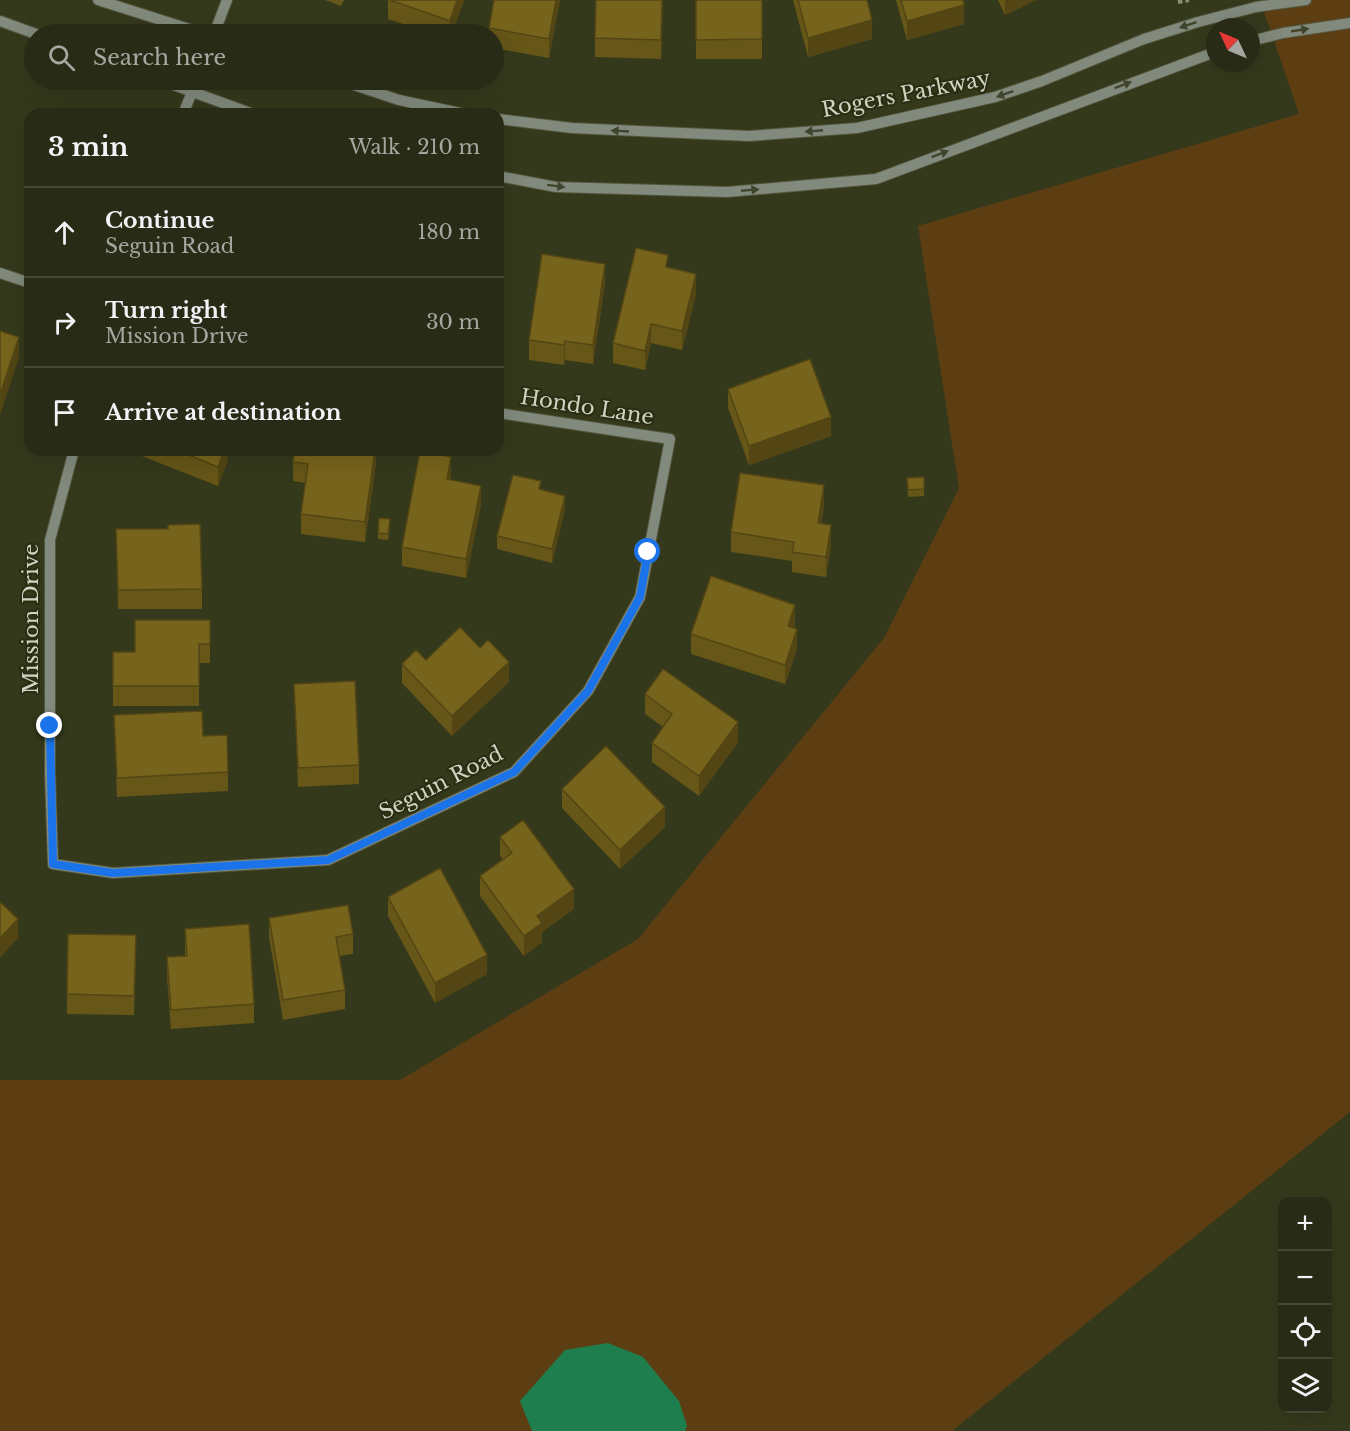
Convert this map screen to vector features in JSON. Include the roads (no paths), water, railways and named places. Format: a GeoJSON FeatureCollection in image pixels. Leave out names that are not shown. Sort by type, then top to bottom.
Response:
{"type":"FeatureCollection","features":[{"type":"Feature","properties":{"kind":"street"},"geometry":{"type":"LineString","coordinates":[[98,0],[174,24]]}},
{"type":"Feature","properties":{"kind":"street"},"geometry":{"type":"LineString","coordinates":[[218,24],[227,0]]}},
{"type":"Feature","properties":{"kind":"street","name":"Rogers Parkway"},"geometry":{"type":"LineString","coordinates":[[504,120],[572,128],[749,136],[856,128],[995,97],[1042,81],[1144,39],[1198,22],[1256,7],[1306,0]]}},
{"type":"Feature","properties":{"kind":"street"},"geometry":{"type":"LineString","coordinates":[[0,21],[24,30]]}},
{"type":"Feature","properties":{"kind":"street"},"geometry":{"type":"LineString","coordinates":[[1260,39],[1350,23]]}},
{"type":"Feature","properties":{"kind":"street"},"geometry":{"type":"LineString","coordinates":[[504,177],[556,187],[727,192],[876,179],[1206,55]]}},
{"type":"Feature","properties":{"kind":"street"},"geometry":{"type":"LineString","coordinates":[[188,90],[236,108]]}},
{"type":"Feature","properties":{"kind":"street"},"geometry":{"type":"LineString","coordinates":[[369,90],[399,100],[437,108]]}},
{"type":"Feature","properties":{"kind":"street"},"geometry":{"type":"LineString","coordinates":[[186,108],[193,92]]}},
{"type":"Feature","properties":{"kind":"street"},"geometry":{"type":"LineString","coordinates":[[0,273],[24,281]]}},
{"type":"Feature","properties":{"kind":"street","name":"Hondo Lane"},"geometry":{"type":"LineString","coordinates":[[504,414],[670,439]]}},
{"type":"Feature","properties":{"kind":"street","name":"Seguin Road"},"geometry":{"type":"LineString","coordinates":[[53,864],[113,873],[328,860],[514,772],[588,691],[640,597],[670,439]]}},
{"type":"Feature","properties":{"kind":"street","name":"Mission Drive"},"geometry":{"type":"LineString","coordinates":[[53,864],[50,773],[50,540],[72,456]]}}]}
